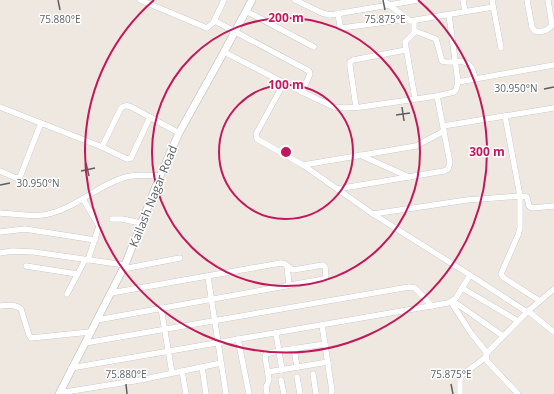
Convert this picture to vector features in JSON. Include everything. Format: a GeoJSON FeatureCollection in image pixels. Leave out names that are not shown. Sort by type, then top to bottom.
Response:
{"type":"FeatureCollection","features":[{"type":"Feature","properties":{"kind":"street"},"geometry":{"type":"LineString","coordinates":[[140,0],[207,28],[210,27],[214,21],[224,0]]}},
{"type":"Feature","properties":{"kind":"street","name":"Kailash Nagar Road"},"geometry":{"type":"LineString","coordinates":[[59,393],[124,267],[160,176],[179,133],[252,0]]}},
{"type":"Feature","properties":{"kind":"street"},"geometry":{"type":"LineString","coordinates":[[295,0],[306,3],[326,14],[418,0]]}},
{"type":"Feature","properties":{"kind":"street"},"geometry":{"type":"LineString","coordinates":[[383,0],[406,19]]}},
{"type":"Feature","properties":{"kind":"street"},"geometry":{"type":"LineString","coordinates":[[463,0],[465,11]]}},
{"type":"Feature","properties":{"kind":"street"},"geometry":{"type":"LineString","coordinates":[[492,0],[501,48]]}},
{"type":"Feature","properties":{"kind":"street"},"geometry":{"type":"LineString","coordinates":[[527,0],[532,27],[538,32],[548,30],[552,25],[548,0]]}},
{"type":"Feature","properties":{"kind":"street"},"geometry":{"type":"LineString","coordinates":[[338,13],[340,26],[342,28],[406,19],[414,21],[494,7]]}},
{"type":"Feature","properties":{"kind":"street"},"geometry":{"type":"LineString","coordinates":[[246,11],[314,47]]}},
{"type":"Feature","properties":{"kind":"street"},"geometry":{"type":"LineString","coordinates":[[224,52],[302,92],[334,106],[345,108],[356,107],[437,96],[454,92],[458,82],[449,15]]}},
{"type":"Feature","properties":{"kind":"street"},"geometry":{"type":"LineString","coordinates":[[214,21],[236,31],[309,71],[310,74],[302,92]]}},
{"type":"Feature","properties":{"kind":"street"},"geometry":{"type":"LineString","coordinates":[[414,21],[415,31],[413,35],[406,40],[406,50],[415,98]]}},
{"type":"Feature","properties":{"kind":"street"},"geometry":{"type":"LineString","coordinates":[[415,31],[436,39],[442,61],[447,63],[464,62],[469,64],[475,78]]}},
{"type":"Feature","properties":{"kind":"street"},"geometry":{"type":"LineString","coordinates":[[356,107],[350,62],[353,60],[406,50]]}},
{"type":"Feature","properties":{"kind":"street"},"geometry":{"type":"LineString","coordinates":[[458,82],[554,65]]}},
{"type":"Feature","properties":{"kind":"street"},"geometry":{"type":"LineString","coordinates":[[284,83],[261,125],[256,137],[259,141],[303,165],[372,214],[470,275],[527,312],[554,332]]}},
{"type":"Feature","properties":{"kind":"street"},"geometry":{"type":"LineString","coordinates":[[337,189],[444,171],[448,169],[450,163],[437,96]]}},
{"type":"Feature","properties":{"kind":"street"},"geometry":{"type":"LineString","coordinates":[[102,147],[121,108],[128,105],[179,133]]}},
{"type":"Feature","properties":{"kind":"street"},"geometry":{"type":"LineString","coordinates":[[0,107],[102,147],[126,159],[130,159],[150,117]]}},
{"type":"Feature","properties":{"kind":"street"},"geometry":{"type":"LineString","coordinates":[[303,165],[416,146],[443,128],[554,108]]}},
{"type":"Feature","properties":{"kind":"street"},"geometry":{"type":"LineString","coordinates":[[505,116],[520,196],[518,236],[502,274],[504,278],[540,301]]}},
{"type":"Feature","properties":{"kind":"street"},"geometry":{"type":"LineString","coordinates":[[0,171],[16,178],[20,177],[41,123]]}},
{"type":"Feature","properties":{"kind":"street"},"geometry":{"type":"LineString","coordinates":[[360,155],[409,177]]}},
{"type":"Feature","properties":{"kind":"street"},"geometry":{"type":"LineString","coordinates":[[0,212],[40,215],[51,214],[71,206],[107,184],[126,177],[137,175],[160,176]]}},
{"type":"Feature","properties":{"kind":"street"},"geometry":{"type":"LineString","coordinates":[[372,214],[467,200],[520,196],[527,197],[529,206],[532,208],[554,206]]}},
{"type":"Feature","properties":{"kind":"street"},"geometry":{"type":"LineString","coordinates":[[67,294],[77,274],[87,260],[98,229],[98,223],[83,199]]}},
{"type":"Feature","properties":{"kind":"street"},"geometry":{"type":"LineString","coordinates":[[112,219],[122,219],[142,223]]}},
{"type":"Feature","properties":{"kind":"street"},"geometry":{"type":"LineString","coordinates":[[0,232],[25,229],[95,240]]}},
{"type":"Feature","properties":{"kind":"street"},"geometry":{"type":"LineString","coordinates":[[0,253],[12,251],[34,252],[124,267],[180,258]]}},
{"type":"Feature","properties":{"kind":"street"},"geometry":{"type":"LineString","coordinates":[[97,320],[324,279],[326,277],[326,271],[323,265],[293,270],[281,263],[111,293]]}},
{"type":"Feature","properties":{"kind":"street"},"geometry":{"type":"LineString","coordinates":[[26,266],[77,274]]}},
{"type":"Feature","properties":{"kind":"street"},"geometry":{"type":"LineString","coordinates":[[286,266],[290,285]]}},
{"type":"Feature","properties":{"kind":"street"},"geometry":{"type":"LineString","coordinates":[[71,368],[432,306],[452,301],[470,275]]}},
{"type":"Feature","properties":{"kind":"street"},"geometry":{"type":"LineString","coordinates":[[208,277],[226,394]]}},
{"type":"Feature","properties":{"kind":"street"},"geometry":{"type":"LineString","coordinates":[[85,343],[409,287],[415,288],[432,306]]}},
{"type":"Feature","properties":{"kind":"street"},"geometry":{"type":"LineString","coordinates":[[462,288],[518,321]]}},
{"type":"Feature","properties":{"kind":"street"},"geometry":{"type":"LineString","coordinates":[[460,394],[460,380],[462,375],[486,355],[527,312],[554,289]]}},
{"type":"Feature","properties":{"kind":"street"},"geometry":{"type":"LineString","coordinates":[[452,301],[503,336]]}},
{"type":"Feature","properties":{"kind":"street"},"geometry":{"type":"LineString","coordinates":[[452,301],[486,355],[487,361],[518,394]]}},
{"type":"Feature","properties":{"kind":"street"},"geometry":{"type":"LineString","coordinates":[[0,306],[18,306],[21,309],[29,336],[31,338],[90,332]]}},
{"type":"Feature","properties":{"kind":"street"},"geometry":{"type":"LineString","coordinates":[[161,308],[172,374]]}},
{"type":"Feature","properties":{"kind":"street"},"geometry":{"type":"LineString","coordinates":[[322,325],[331,394]]}},
{"type":"Feature","properties":{"kind":"street"},"geometry":{"type":"LineString","coordinates":[[276,333],[282,370]]}},
{"type":"Feature","properties":{"kind":"street"},"geometry":{"type":"LineString","coordinates":[[238,339],[249,394]]}},
{"type":"Feature","properties":{"kind":"street"},"geometry":{"type":"LineString","coordinates":[[267,394],[266,387],[269,380],[265,355],[268,353],[294,348],[325,344]]}},
{"type":"Feature","properties":{"kind":"street"},"geometry":{"type":"LineString","coordinates":[[294,348],[297,367]]}},
{"type":"Feature","properties":{"kind":"street"},"geometry":{"type":"LineString","coordinates":[[268,372],[328,362]]}},
{"type":"Feature","properties":{"kind":"street"},"geometry":{"type":"LineString","coordinates":[[59,393],[119,384],[221,363]]}},
{"type":"Feature","properties":{"kind":"street"},"geometry":{"type":"LineString","coordinates":[[202,367],[206,394]]}},
{"type":"Feature","properties":{"kind":"street"},"geometry":{"type":"LineString","coordinates":[[182,371],[186,394]]}},
{"type":"Feature","properties":{"kind":"street"},"geometry":{"type":"LineString","coordinates":[[313,374],[316,394]]}},
{"type":"Feature","properties":{"kind":"street"},"geometry":{"type":"LineString","coordinates":[[297,377],[300,394]]}},
{"type":"Feature","properties":{"kind":"street"},"geometry":{"type":"LineString","coordinates":[[281,380],[284,394]]}}]}
